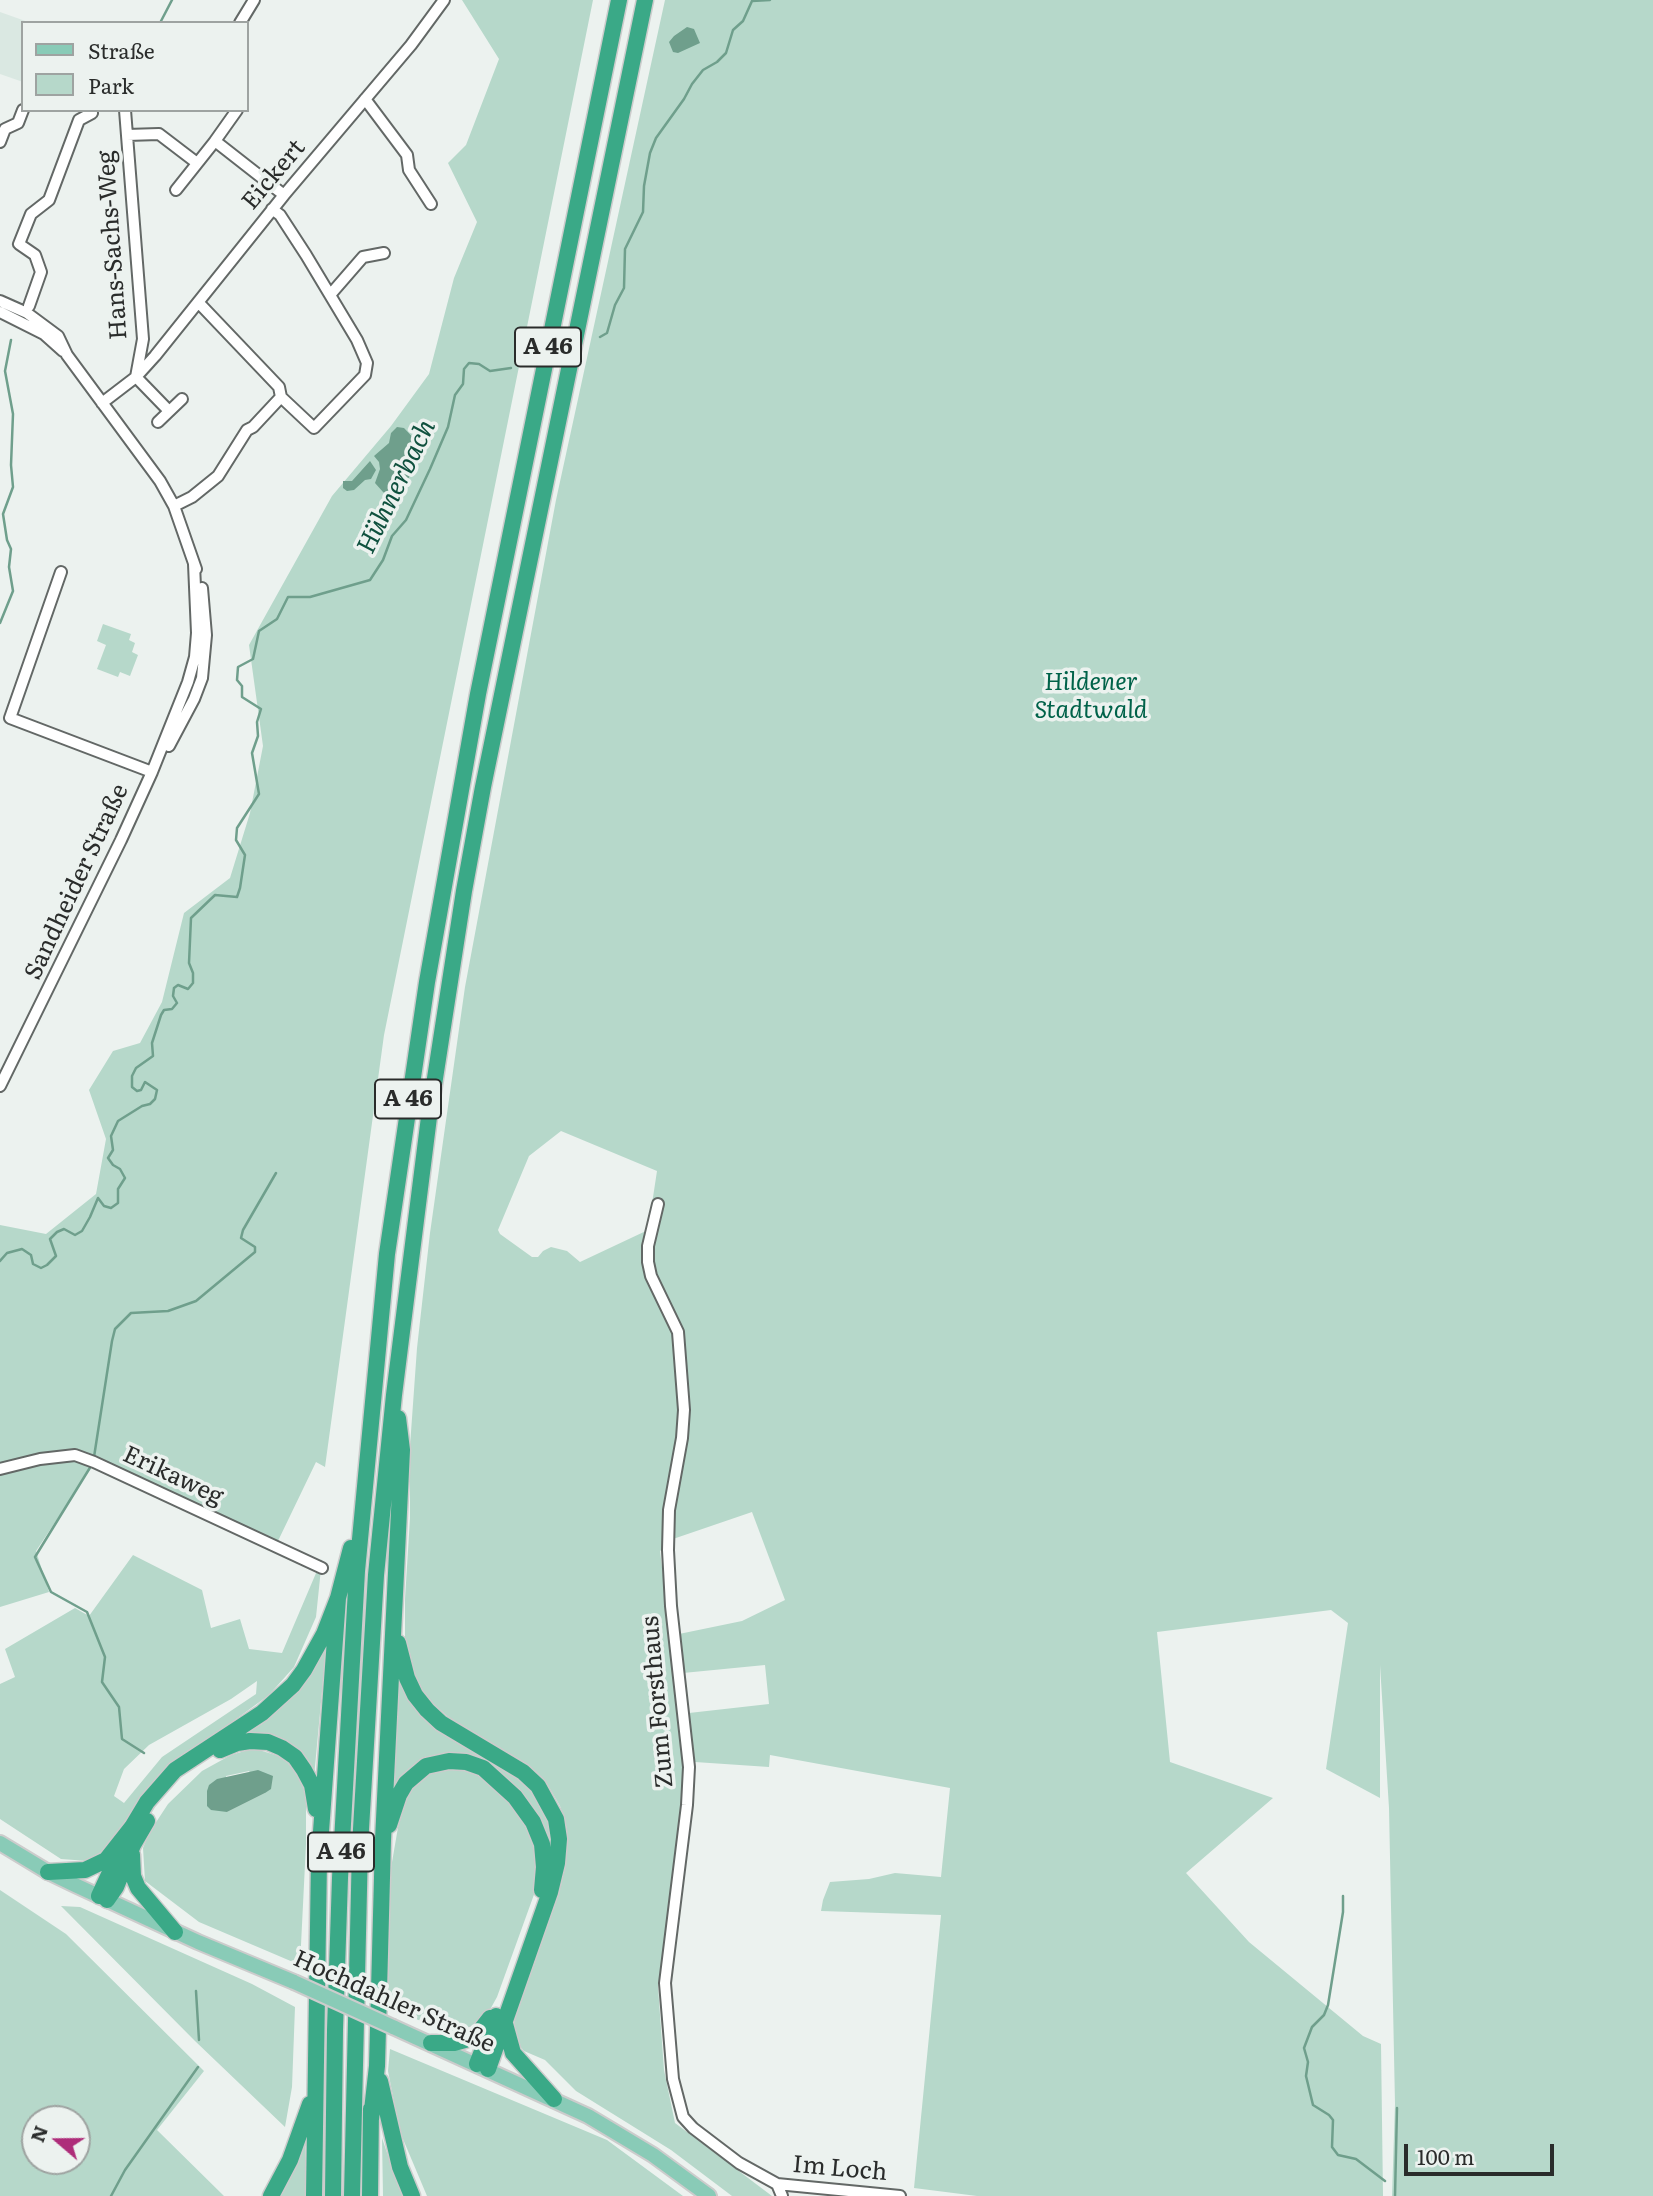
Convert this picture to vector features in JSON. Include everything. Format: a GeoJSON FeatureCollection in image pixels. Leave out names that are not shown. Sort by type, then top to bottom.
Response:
{"type":"FeatureCollection","features":[{"type":"Feature","properties":{"kind":"highway","name":"A 46"},"geometry":{"type":"LineString","coordinates":[[332,2196],[340,1878],[362,1508],[389,1242],[438,914],[478,694],[619,0]]}},
{"type":"Feature","properties":{"kind":"highway","name":"A 46"},"geometry":{"type":"LineString","coordinates":[[352,2196],[359,1885],[376,1575],[394,1395],[429,1117],[464,891],[498,710],[645,0]]}},
{"type":"Feature","properties":{"kind":"highway"},"geometry":{"type":"LineString","coordinates":[[371,2119],[377,2066],[383,1840],[402,1450],[394,1395]]}},
{"type":"Feature","properties":{"kind":"highway"},"geometry":{"type":"LineString","coordinates":[[48,1872],[70,1873],[97,1866],[114,1851],[147,1802],[175,1770],[262,1713],[293,1685],[315,1652],[338,1598],[362,1508]]}},
{"type":"Feature","properties":{"kind":"highway"},"geometry":{"type":"LineString","coordinates":[[314,2196],[320,1833],[338,1598]]}},
{"type":"Feature","properties":{"kind":"highway"},"geometry":{"type":"LineString","coordinates":[[394,1618],[401,1656],[415,1695],[441,1723],[523,1772],[538,1786],[556,1819],[559,1839],[550,1892],[482,2066]]}},
{"type":"Feature","properties":{"kind":"highway"},"geometry":{"type":"LineString","coordinates":[[103,1898],[116,1886],[134,1845],[161,1800],[190,1770],[223,1748],[250,1741],[268,1742],[295,1757],[312,1785],[320,1833]]}},
{"type":"Feature","properties":{"kind":"highway"},"geometry":{"type":"LineString","coordinates":[[383,1840],[406,1783],[426,1766],[437,1762],[466,1762],[483,1768],[503,1784],[524,1808],[542,1844],[543,1884],[502,2015],[513,2053],[554,2099]]}},
{"type":"Feature","properties":{"kind":"highway"},"geometry":{"type":"LineString","coordinates":[[103,1898],[132,1827]]}},
{"type":"Feature","properties":{"kind":"highway"},"geometry":{"type":"LineString","coordinates":[[134,1845],[131,1863],[138,1888],[175,1931]]}},
{"type":"Feature","properties":{"kind":"highway"},"geometry":{"type":"LineString","coordinates":[[359,1885],[371,1933],[373,1965],[370,2196]]}},
{"type":"Feature","properties":{"kind":"highway"},"geometry":{"type":"LineString","coordinates":[[431,2043],[465,2040],[502,2015]]}},
{"type":"Feature","properties":{"kind":"highway"},"geometry":{"type":"LineString","coordinates":[[377,2066],[400,2167],[412,2196]]}},
{"type":"Feature","properties":{"kind":"highway"},"geometry":{"type":"LineString","coordinates":[[271,2196],[290,2160],[315,2088]]}},
{"type":"Feature","properties":{"kind":"main road","name":"Hochdahler Straße"},"geometry":{"type":"LineString","coordinates":[[0,1843],[48,1872],[103,1898],[554,2099],[653,2155],[709,2196]]}},
{"type":"Feature","properties":{"kind":"street"},"geometry":{"type":"LineString","coordinates":[[241,21],[254,0]]}},
{"type":"Feature","properties":{"kind":"street","name":"Eickert"},"geometry":{"type":"LineString","coordinates":[[102,403],[136,377],[272,209],[411,45],[444,0]]}},
{"type":"Feature","properties":{"kind":"street"},"geometry":{"type":"LineString","coordinates":[[365,99],[407,155],[409,170],[432,204]]}},
{"type":"Feature","properties":{"kind":"street"},"geometry":{"type":"LineString","coordinates":[[0,142],[5,129],[18,123],[22,112]]}},
{"type":"Feature","properties":{"kind":"street","name":"Hans-Sachs-Weg"},"geometry":{"type":"LineString","coordinates":[[125,112],[143,339],[136,377]]}},
{"type":"Feature","properties":{"kind":"street"},"geometry":{"type":"LineString","coordinates":[[176,190],[236,112]]}},
{"type":"Feature","properties":{"kind":"street"},"geometry":{"type":"LineString","coordinates":[[29,306],[41,272],[35,256],[19,244],[31,215],[49,200],[79,120],[92,113]]}},
{"type":"Feature","properties":{"kind":"street"},"geometry":{"type":"LineString","coordinates":[[127,135],[159,134],[197,163]]}},
{"type":"Feature","properties":{"kind":"street"},"geometry":{"type":"LineString","coordinates":[[215,141],[284,195]]}},
{"type":"Feature","properties":{"kind":"street"},"geometry":{"type":"LineString","coordinates":[[198,302],[279,387],[281,397],[314,428],[365,375],[367,363],[330,295],[286,225],[272,209]]}},
{"type":"Feature","properties":{"kind":"street"},"geometry":{"type":"LineString","coordinates":[[330,295],[363,257],[384,253]]}},
{"type":"Feature","properties":{"kind":"street","name":"Sandheider Straße"},"geometry":{"type":"LineString","coordinates":[[0,301],[18,308],[58,336],[67,355],[160,481],[174,506],[201,581],[206,615],[202,678],[183,720],[152,772],[0,1086]]}},
{"type":"Feature","properties":{"kind":"street","name":"Sandheider Straße"},"geometry":{"type":"LineString","coordinates":[[0,312],[44,334],[67,355]]}},
{"type":"Feature","properties":{"kind":"street"},"geometry":{"type":"LineString","coordinates":[[136,377],[169,411]]}},
{"type":"Feature","properties":{"kind":"street"},"geometry":{"type":"LineString","coordinates":[[174,506],[192,497],[218,476],[247,430],[281,397]]}},
{"type":"Feature","properties":{"kind":"street"},"geometry":{"type":"LineString","coordinates":[[158,422],[182,398]]}},
{"type":"Feature","properties":{"kind":"street"},"geometry":{"type":"LineString","coordinates":[[61,572],[10,718],[152,772]]}},
{"type":"Feature","properties":{"kind":"street","name":"Zum Forsthaus"},"geometry":{"type":"LineString","coordinates":[[658,1204],[648,1246],[649,1262],[651,1276],[678,1332],[684,1410],[682,1438],[669,1510],[668,1550],[671,1606],[688,1767],[687,1805],[666,1983],[673,2079],[683,2117],[693,2128],[739,2163],[776,2184]]}},
{"type":"Feature","properties":{"kind":"street","name":"Erikaweg"},"geometry":{"type":"LineString","coordinates":[[0,1469],[40,1459],[75,1455],[322,1568]]}},
{"type":"Feature","properties":{"kind":"street"},"geometry":{"type":"LineString","coordinates":[[776,2184],[782,2196]]}},
{"type":"Feature","properties":{"kind":"street","name":"Im Loch"},"geometry":{"type":"LineString","coordinates":[[776,2184],[900,2196]]}},
{"type":"Feature","properties":{"kind":"shaded area"},"geometry":{"type":"Polygon","coordinates":[[[0,12],[25,21],[21,21],[21,81],[0,74],[0,12]]]}},
{"type":"Feature","properties":{"kind":"green space"},"geometry":{"type":"Polygon","coordinates":[[[462,0],[593,0],[384,1035],[325,1467],[316,1462],[277,1543],[80,1453],[63,1450],[0,1463],[0,1225],[46,1234],[96,1194],[106,1139],[89,1090],[113,1051],[140,1043],[162,1002],[184,913],[230,878],[250,813],[263,746],[249,645],[332,496],[391,426],[429,374],[454,278],[477,222],[448,163],[466,145],[499,59],[462,0]]]}},
{"type":"Feature","properties":{"kind":"green space","name":"Hildener Stadtwald"},"geometry":{"type":"Polygon","coordinates":[[[665,0],[1653,0],[1653,2196],[1392,2196],[1395,2104],[1389,1808],[1380,1665],[1380,1798],[1326,1769],[1348,1623],[1331,1610],[1157,1632],[1170,1762],[1273,1798],[1186,1873],[1249,1942],[1363,2036],[1381,2044],[1383,2196],[977,2196],[914,2188],[941,1915],[821,1911],[830,1882],[869,1879],[895,1873],[941,1877],[950,1788],[770,1755],[769,1767],[695,1762],[689,1713],[769,1704],[765,1665],[683,1673],[679,1634],[742,1621],[785,1600],[752,1512],[673,1539],[660,1551],[686,1762],[681,1826],[658,1987],[664,2070],[675,2123],[772,2196],[732,2196],[671,2150],[576,2091],[545,2060],[524,2051],[518,2044],[514,2023],[517,2008],[561,1885],[567,1851],[567,1829],[560,1806],[550,1789],[536,1774],[512,1755],[457,1724],[421,1694],[405,1658],[405,1599],[410,1518],[410,1446],[417,1348],[430,1233],[465,987],[556,500],[665,0]],[[561,1131],[529,1156],[498,1230],[532,1257],[538,1257],[551,1247],[567,1251],[580,1262],[648,1230],[657,1171],[561,1131]]]}},
{"type":"Feature","properties":{"kind":"green space"},"geometry":{"type":"Polygon","coordinates":[[[103,624],[131,634],[129,640],[135,643],[132,652],[138,655],[130,676],[120,672],[118,677],[97,669],[106,645],[97,641],[103,624]]]}},
{"type":"Feature","properties":{"kind":"green space"},"geometry":{"type":"Polygon","coordinates":[[[77,1458],[93,1465],[36,1551],[49,1592],[0,1607],[0,1472],[77,1458]]]}},
{"type":"Feature","properties":{"kind":"green space"},"geometry":{"type":"Polygon","coordinates":[[[133,1555],[202,1590],[211,1628],[240,1619],[249,1649],[282,1653],[322,1559],[316,1617],[294,1667],[269,1695],[172,1766],[124,1827],[101,1852],[88,1861],[61,1859],[0,1819],[0,1684],[15,1677],[5,1649],[75,1608],[89,1616],[133,1555]],[[257,1681],[231,1699],[149,1745],[124,1769],[114,1796],[124,1803],[162,1757],[256,1694],[257,1681]]]}},
{"type":"Feature","properties":{"kind":"green space"},"geometry":{"type":"Polygon","coordinates":[[[327,1638],[314,1777],[291,1744],[269,1735],[240,1737],[262,1724],[287,1701],[327,1638]]]}},
{"type":"Feature","properties":{"kind":"green space"},"geometry":{"type":"Polygon","coordinates":[[[396,1654],[405,1683],[490,1758],[534,1790],[553,1829],[553,1862],[544,1827],[537,1814],[514,1785],[498,1771],[448,1756],[388,1805],[396,1654]]]}},
{"type":"Feature","properties":{"kind":"green space"},"geometry":{"type":"Polygon","coordinates":[[[259,1750],[282,1757],[301,1777],[306,1794],[306,1844],[300,1965],[199,1922],[145,1881],[143,1848],[149,1833],[168,1804],[202,1771],[231,1755],[259,1750]],[[249,1771],[226,1776],[227,1812],[265,1793],[249,1771]]]}},
{"type":"Feature","properties":{"kind":"green space"},"geometry":{"type":"Polygon","coordinates":[[[456,1768],[483,1777],[498,1788],[521,1816],[536,1846],[537,1857],[536,1889],[497,1997],[487,2015],[470,2029],[452,2033],[403,2014],[403,2011],[388,2005],[388,1976],[391,1868],[401,1810],[409,1791],[418,1781],[430,1774],[456,1768]]]}},
{"type":"Feature","properties":{"kind":"green space"},"geometry":{"type":"Polygon","coordinates":[[[0,1890],[66,1934],[204,2071],[157,2130],[224,2196],[0,2196],[0,1890]]]}},
{"type":"Feature","properties":{"kind":"green space"},"geometry":{"type":"Polygon","coordinates":[[[61,1906],[80,1907],[252,1984],[295,2007],[292,2087],[285,2127],[195,2041],[61,1906]]]}},
{"type":"Feature","properties":{"kind":"green space"},"geometry":{"type":"Polygon","coordinates":[[[390,2049],[607,2140],[683,2196],[427,2196],[400,2132],[388,2071],[390,2049]]]}},
{"type":"Feature","properties":{"kind":"green space"},"geometry":{"type":"Polygon","coordinates":[[[305,2135],[305,2196],[280,2196],[305,2135]]]}},
{"type":"Feature","properties":{"kind":"green space"},"geometry":{"type":"Polygon","coordinates":[[[382,2138],[397,2182],[403,2196],[383,2196],[382,2138]]]}},
{"type":"Feature","properties":{"kind":"water"},"geometry":{"type":"Polygon","coordinates":[[[687,27],[694,29],[700,43],[678,53],[673,52],[669,42],[687,27]]]}},
{"type":"Feature","properties":{"kind":"water"},"geometry":{"type":"Polygon","coordinates":[[[397,427],[404,428],[421,446],[421,454],[399,497],[394,500],[375,483],[380,469],[374,456],[389,443],[391,433],[397,427]]]}},
{"type":"Feature","properties":{"kind":"water"},"geometry":{"type":"Polygon","coordinates":[[[370,461],[376,470],[371,479],[365,480],[354,490],[347,491],[343,488],[343,481],[352,481],[370,461]]]}},
{"type":"Feature","properties":{"kind":"water"},"geometry":{"type":"Polygon","coordinates":[[[258,1770],[273,1776],[271,1789],[227,1812],[211,1810],[207,1806],[209,1785],[217,1779],[258,1770]]]}},
{"type":"Feature","properties":{"kind":"waterway"},"geometry":{"type":"LineString","coordinates":[[161,21],[172,0]]}},
{"type":"Feature","properties":{"kind":"waterway","name":"Hühnerbach"},"geometry":{"type":"LineString","coordinates":[[600,337],[607,333],[615,305],[624,288],[625,249],[643,212],[644,186],[650,153],[656,138],[703,70],[726,53],[733,30],[743,21],[752,1],[770,0]]}},
{"type":"Feature","properties":{"kind":"waterway"},"geometry":{"type":"LineString","coordinates":[[0,623],[13,591],[9,567],[11,549],[3,514],[13,487],[13,414],[5,371],[11,340]]}},
{"type":"Feature","properties":{"kind":"waterway","name":"Hühnerbach"},"geometry":{"type":"LineString","coordinates":[[0,1261],[7,1253],[22,1249],[31,1255],[33,1264],[41,1268],[56,1256],[50,1239],[57,1232],[64,1229],[75,1235],[82,1231],[98,1198],[104,1206],[111,1208],[118,1203],[118,1189],[125,1178],[108,1158],[113,1150],[111,1136],[118,1121],[155,1099],[157,1090],[145,1082],[141,1090],[137,1091],[132,1087],[132,1076],[136,1068],[153,1056],[152,1043],[161,1015],[164,1010],[172,1009],[177,1003],[173,996],[174,988],[178,985],[188,989],[193,983],[189,963],[191,918],[215,895],[237,897],[240,888],[245,855],[236,840],[237,828],[259,794],[252,753],[258,736],[257,722],[261,709],[242,697],[242,686],[237,680],[238,667],[253,659],[259,631],[277,619],[288,597],[310,597],[370,580],[383,560],[392,536],[406,520],[430,469],[448,427],[455,395],[463,384],[464,369],[469,363],[479,364],[490,371],[511,368]]}},
{"type":"Feature","properties":{"kind":"waterway"},"geometry":{"type":"LineString","coordinates":[[94,1457],[115,1329],[131,1313],[168,1311],[196,1301],[255,1252],[255,1247],[241,1238],[243,1230],[276,1173]]}},
{"type":"Feature","properties":{"kind":"waterway"},"geometry":{"type":"LineString","coordinates":[[91,1466],[35,1557],[51,1592],[87,1612],[105,1657],[102,1682],[119,1707],[122,1739],[144,1753]]}},
{"type":"Feature","properties":{"kind":"waterway"},"geometry":{"type":"LineString","coordinates":[[1343,1896],[1343,1912],[1328,2005],[1324,2015],[1312,2027],[1304,2048],[1308,2062],[1306,2076],[1313,2105],[1333,2120],[1332,2147],[1338,2155],[1356,2159],[1385,2181]]}},
{"type":"Feature","properties":{"kind":"waterway"},"geometry":{"type":"LineString","coordinates":[[196,1991],[199,2040]]}},
{"type":"Feature","properties":{"kind":"waterway"},"geometry":{"type":"LineString","coordinates":[[111,2196],[125,2170],[198,2067]]}},
{"type":"Feature","properties":{"kind":"waterway"},"geometry":{"type":"LineString","coordinates":[[1395,2196],[1397,2108]]}}]}
